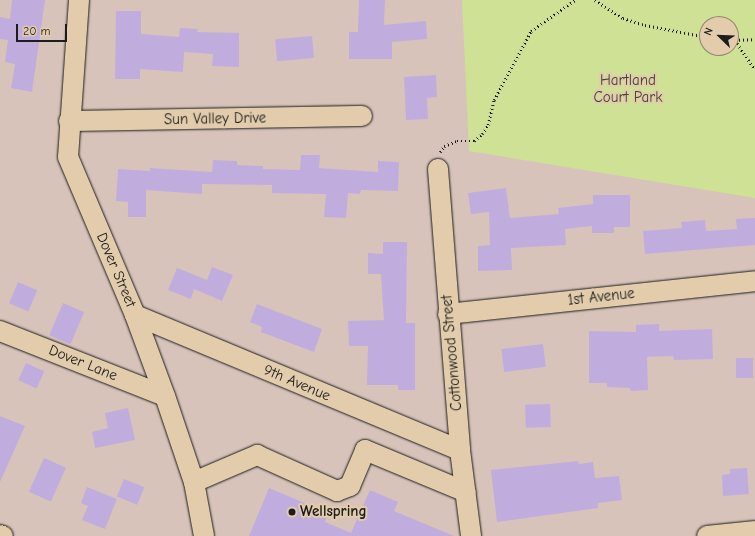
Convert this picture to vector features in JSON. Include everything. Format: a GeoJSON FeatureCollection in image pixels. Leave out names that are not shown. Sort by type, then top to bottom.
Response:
{"type":"FeatureCollection","features":[{"type":"Feature","properties":{"kind":"street","name":"Dover Street"},"geometry":{"type":"LineString","coordinates":[[79,0],[69,121],[68,157],[135,315],[165,396],[194,482],[204,536]]}},
{"type":"Feature","properties":{"kind":"street","name":"Sun Valley Drive"},"geometry":{"type":"LineString","coordinates":[[69,121],[362,116]]}},
{"type":"Feature","properties":{"kind":"street","name":"Cottonwood Street"},"geometry":{"type":"LineString","coordinates":[[438,169],[448,314],[460,450],[471,536]]}},
{"type":"Feature","properties":{"kind":"street","name":"1st Avenue"},"geometry":{"type":"LineString","coordinates":[[448,314],[755,281]]}},
{"type":"Feature","properties":{"kind":"street","name":"9th Avenue"},"geometry":{"type":"LineString","coordinates":[[135,315],[460,450]]}},
{"type":"Feature","properties":{"kind":"street","name":"Dover Lane"},"geometry":{"type":"LineString","coordinates":[[0,331],[165,396]]}},
{"type":"Feature","properties":{"kind":"street"},"geometry":{"type":"LineString","coordinates":[[194,482],[257,455],[337,490],[350,486],[365,450],[466,492]]}},
{"type":"Feature","properties":{"kind":"street"},"geometry":{"type":"LineString","coordinates":[[708,536],[755,531]]}},
{"type":"Feature","properties":{"kind":"path"},"geometry":{"type":"LineString","coordinates":[[438,169],[438,156],[444,146],[456,141],[474,141],[488,125],[494,100],[531,31],[576,0]]}},
{"type":"Feature","properties":{"kind":"path"},"geometry":{"type":"LineString","coordinates":[[595,0],[623,18],[645,25],[699,35]]}},
{"type":"Feature","properties":{"kind":"path"},"geometry":{"type":"LineString","coordinates":[[739,40],[755,39]]}},
{"type":"Feature","properties":{"kind":"path"},"geometry":{"type":"LineString","coordinates":[[739,46],[755,70]]}},
{"type":"Feature","properties":{"kind":"green space","name":"Hartland Court Park"},"geometry":{"type":"Polygon","coordinates":[[[462,0],[755,0],[755,198],[469,151],[462,0]]]}},
{"type":"Feature","properties":{"kind":"building"},"geometry":{"type":"Polygon","coordinates":[[[12,0],[45,0],[32,92],[11,88],[15,64],[5,62],[8,40],[0,39],[0,17],[10,19],[12,0]]]}},
{"type":"Feature","properties":{"kind":"building"},"geometry":{"type":"Polygon","coordinates":[[[359,0],[385,0],[384,25],[426,21],[427,39],[392,42],[392,59],[349,59],[349,32],[358,32],[359,0]]]}},
{"type":"Feature","properties":{"kind":"building"},"geometry":{"type":"Polygon","coordinates":[[[116,11],[141,11],[141,34],[179,37],[180,28],[198,29],[197,32],[239,33],[239,67],[212,66],[213,54],[184,52],[183,72],[140,69],[140,79],[115,79],[116,11]]]}},
{"type":"Feature","properties":{"kind":"building"},"geometry":{"type":"Polygon","coordinates":[[[312,36],[314,58],[277,61],[275,39],[312,36]]]}},
{"type":"Feature","properties":{"kind":"building"},"geometry":{"type":"Polygon","coordinates":[[[436,75],[437,97],[427,98],[428,119],[406,120],[404,77],[436,75]]]}},
{"type":"Feature","properties":{"kind":"building"},"geometry":{"type":"Polygon","coordinates":[[[301,155],[320,155],[319,168],[378,172],[378,161],[399,162],[398,191],[361,190],[360,194],[348,193],[346,218],[324,217],[326,194],[272,193],[272,185],[202,184],[202,194],[146,190],[146,217],[128,217],[128,202],[116,201],[118,169],[150,171],[150,168],[212,172],[213,160],[237,161],[237,165],[263,166],[263,169],[300,170],[301,155]]]}},
{"type":"Feature","properties":{"kind":"building"},"geometry":{"type":"Polygon","coordinates":[[[506,188],[510,218],[559,214],[558,208],[593,204],[593,195],[630,195],[630,227],[614,227],[614,233],[592,233],[592,226],[565,229],[566,245],[511,248],[512,270],[478,271],[478,246],[490,245],[489,212],[471,214],[468,193],[506,188]]]}},
{"type":"Feature","properties":{"kind":"building"},"geometry":{"type":"Polygon","coordinates":[[[755,218],[755,245],[645,254],[643,231],[682,228],[681,222],[705,220],[706,231],[737,229],[736,219],[755,218]]]}},
{"type":"Feature","properties":{"kind":"building"},"geometry":{"type":"Polygon","coordinates":[[[383,242],[407,242],[406,323],[415,323],[415,390],[398,390],[398,385],[367,385],[368,346],[349,346],[348,321],[384,320],[381,274],[368,274],[368,253],[383,254],[383,242]]]}},
{"type":"Feature","properties":{"kind":"building"},"geometry":{"type":"Polygon","coordinates":[[[212,267],[233,275],[222,301],[194,289],[191,299],[168,290],[177,268],[207,280],[212,267]]]}},
{"type":"Feature","properties":{"kind":"building"},"geometry":{"type":"Polygon","coordinates":[[[18,282],[37,290],[28,311],[9,303],[18,282]]]}},
{"type":"Feature","properties":{"kind":"building"},"geometry":{"type":"Polygon","coordinates":[[[63,303],[84,312],[70,344],[49,335],[63,303]]]}},
{"type":"Feature","properties":{"kind":"building"},"geometry":{"type":"Polygon","coordinates":[[[257,304],[322,329],[314,352],[261,332],[262,327],[250,322],[257,304]]]}},
{"type":"Feature","properties":{"kind":"building"},"geometry":{"type":"Polygon","coordinates":[[[659,324],[659,331],[712,329],[713,359],[674,360],[673,356],[647,357],[648,390],[631,391],[630,388],[607,387],[607,383],[589,383],[589,331],[636,332],[636,325],[659,324]]]}},
{"type":"Feature","properties":{"kind":"building"},"geometry":{"type":"Polygon","coordinates":[[[543,344],[546,367],[504,372],[501,349],[543,344]]]}},
{"type":"Feature","properties":{"kind":"building"},"geometry":{"type":"Polygon","coordinates":[[[736,358],[753,358],[753,378],[736,378],[736,358]]]}},
{"type":"Feature","properties":{"kind":"building"},"geometry":{"type":"Polygon","coordinates":[[[26,363],[44,371],[37,388],[18,380],[26,363]]]}},
{"type":"Feature","properties":{"kind":"building"},"geometry":{"type":"Polygon","coordinates":[[[550,404],[551,427],[526,428],[525,405],[550,404]]]}},
{"type":"Feature","properties":{"kind":"building"},"geometry":{"type":"Polygon","coordinates":[[[128,408],[135,440],[95,448],[92,432],[108,428],[105,413],[128,408]]]}},
{"type":"Feature","properties":{"kind":"building"},"geometry":{"type":"Polygon","coordinates":[[[0,416],[25,426],[0,482],[0,416]]]}},
{"type":"Feature","properties":{"kind":"building"},"geometry":{"type":"Polygon","coordinates":[[[44,458],[66,468],[51,502],[29,492],[44,458]]]}},
{"type":"Feature","properties":{"kind":"building"},"geometry":{"type":"Polygon","coordinates":[[[578,461],[579,464],[593,462],[595,478],[619,476],[622,500],[598,503],[598,508],[497,522],[491,470],[578,461]]]}},
{"type":"Feature","properties":{"kind":"building"},"geometry":{"type":"Polygon","coordinates":[[[747,468],[749,494],[723,496],[722,475],[730,474],[730,469],[747,468]]]}},
{"type":"Feature","properties":{"kind":"building"},"geometry":{"type":"Polygon","coordinates":[[[124,479],[144,487],[137,505],[117,497],[124,479]]]}},
{"type":"Feature","properties":{"kind":"building"},"geometry":{"type":"Polygon","coordinates":[[[87,487],[117,499],[105,529],[82,520],[88,506],[81,503],[87,487]]]}},
{"type":"Feature","properties":{"kind":"building","name":"Wellspring"},"geometry":{"type":"Polygon","coordinates":[[[269,488],[328,513],[325,522],[351,533],[370,490],[398,502],[394,511],[454,536],[249,536],[269,488]]]}},
{"type":"Feature","properties":{"kind":"place","name":"Wellspring"},"geometry":{"type":"Point","coordinates":[292,512]}}]}
